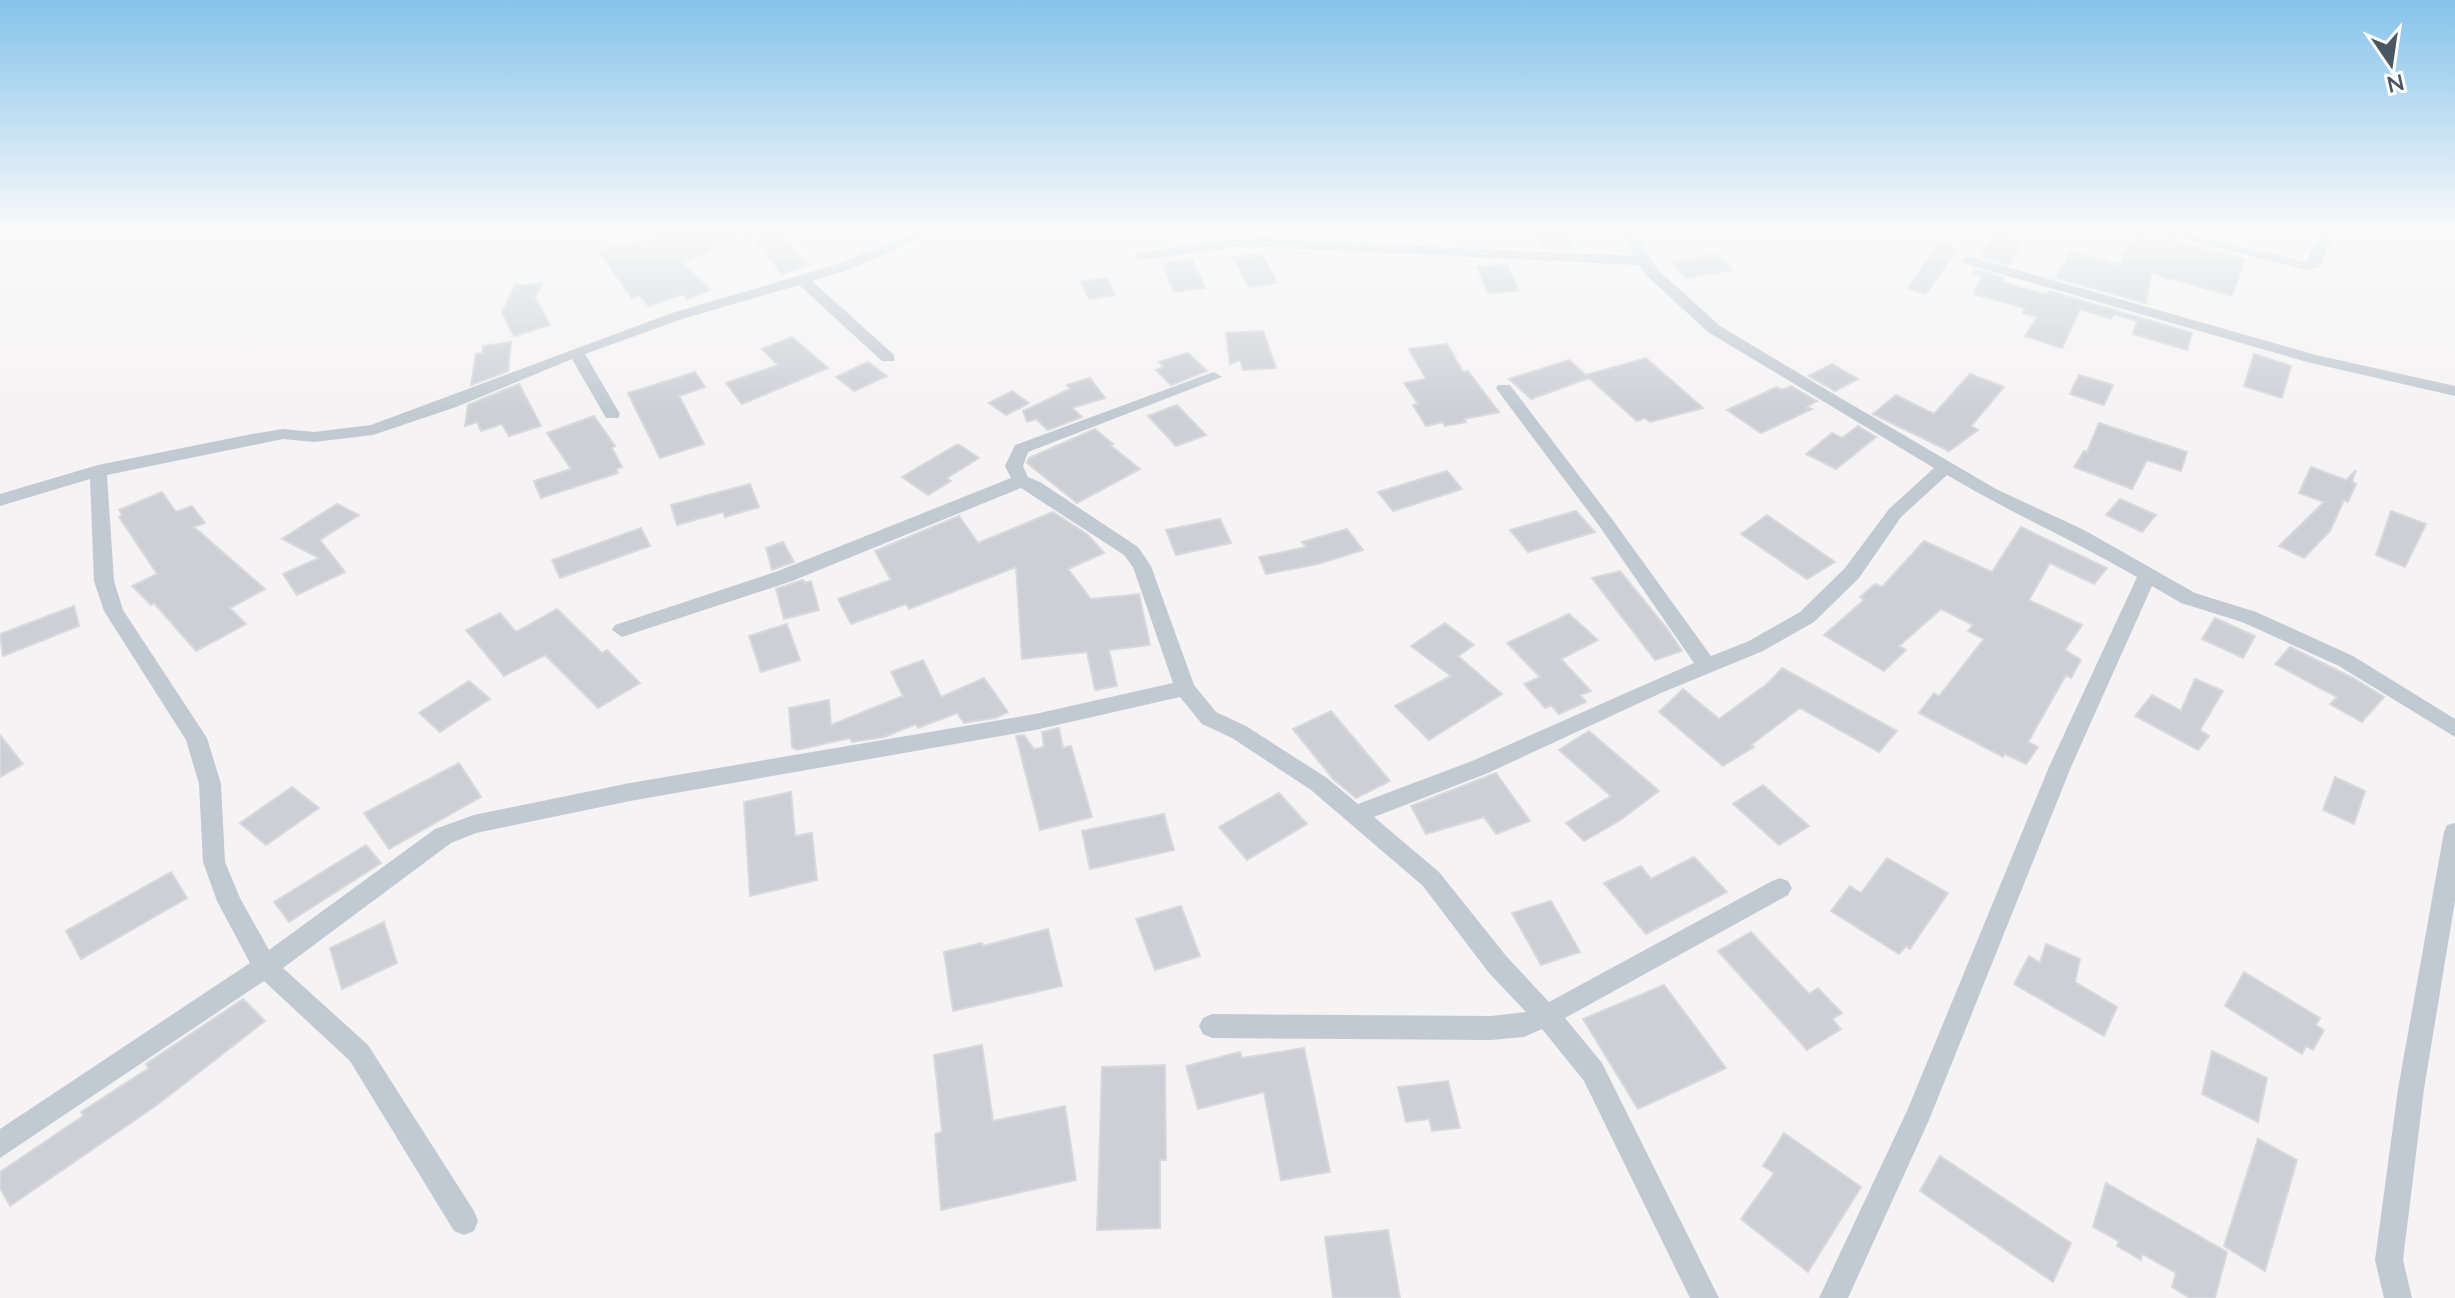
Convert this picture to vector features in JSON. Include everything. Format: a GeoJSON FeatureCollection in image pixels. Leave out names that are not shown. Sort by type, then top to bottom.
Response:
{"type":"FeatureCollection","features":[{"type":"Feature","properties":{"kind":"street"},"geometry":{"type":"LineString","coordinates":[[0,500],[98,471],[283,434],[314,437],[373,430],[677,316],[762,292]]}},
{"type":"Feature","properties":{"kind":"street"},"geometry":{"type":"LineString","coordinates":[[815,292],[888,358]]}},
{"type":"Feature","properties":{"kind":"street"},"geometry":{"type":"LineString","coordinates":[[1673,292],[1714,329],[1990,493],[2077,534],[2205,605],[2249,617],[2346,661],[2455,729]]}},
{"type":"Feature","properties":{"kind":"street"},"geometry":{"type":"LineString","coordinates":[[2078,292],[2313,359],[2455,391]]}},
{"type":"Feature","properties":{"kind":"street"},"geometry":{"type":"LineString","coordinates":[[576,352],[612,414]]}},
{"type":"Feature","properties":{"kind":"street"},"geometry":{"type":"LineString","coordinates":[[1021,481],[1014,466],[1021,449],[1214,377]]}},
{"type":"Feature","properties":{"kind":"street"},"geometry":{"type":"LineString","coordinates":[[1504,388],[1606,523],[1707,666]]}},
{"type":"Feature","properties":{"kind":"street"},"geometry":{"type":"LineString","coordinates":[[1355,815],[1480,767],[1756,646],[1807,617],[1852,573],[1895,513],[1945,467]]}},
{"type":"Feature","properties":{"kind":"street"},"geometry":{"type":"LineString","coordinates":[[98,471],[104,581],[114,611],[196,738],[210,784],[214,862],[229,901],[265,967],[359,1053],[464,1221]]}},
{"type":"Feature","properties":{"kind":"street"},"geometry":{"type":"LineString","coordinates":[[622,630],[785,576],[1021,481],[1034,486],[1131,551],[1142,566],[1185,688],[1209,718],[1239,732],[1306,776],[1431,879],[1498,965],[1593,1072],[1705,1298]]}},
{"type":"Feature","properties":{"kind":"street"},"geometry":{"type":"LineString","coordinates":[[1833,1298],[1925,1098],[2024,854],[2120,629],[2148,575]]}},
{"type":"Feature","properties":{"kind":"street"},"geometry":{"type":"LineString","coordinates":[[0,1145],[265,967],[443,836],[474,824],[630,792],[1035,722],[1185,688]]}},
{"type":"Feature","properties":{"kind":"street"},"geometry":{"type":"LineString","coordinates":[[2398,1298],[2389,1260],[2411,1089],[2455,832]]}},
{"type":"Feature","properties":{"kind":"street"},"geometry":{"type":"LineString","coordinates":[[1212,1026],[1491,1028],[1524,1025],[1546,1016],[1780,888]]}},
{"type":"Feature","properties":{"kind":"building"},"geometry":{"type":"Polygon","coordinates":[[[512,292],[538,292],[535,298],[550,325],[514,336],[502,313],[512,292]]]}},
{"type":"Feature","properties":{"kind":"building"},"geometry":{"type":"Polygon","coordinates":[[[627,292],[707,292],[688,299],[683,294],[649,306],[640,296],[632,298],[627,292]]]}},
{"type":"Feature","properties":{"kind":"building"},"geometry":{"type":"Polygon","coordinates":[[[1086,292],[1113,292],[1115,295],[1089,299],[1086,292]]]}},
{"type":"Feature","properties":{"kind":"building"},"geometry":{"type":"Polygon","coordinates":[[[2035,292],[2047,295],[2051,292],[2192,333],[2187,350],[2133,334],[2137,321],[2114,314],[2111,319],[2080,309],[2062,348],[2025,336],[2037,317],[2023,313],[2025,308],[1974,294],[2035,292]]]}},
{"type":"Feature","properties":{"kind":"building"},"geometry":{"type":"Polygon","coordinates":[[[2105,292],[2148,292],[2146,303],[2105,292]]]}},
{"type":"Feature","properties":{"kind":"building"},"geometry":{"type":"Polygon","coordinates":[[[1263,331],[1276,368],[1243,370],[1240,360],[1230,364],[1226,333],[1263,331]]]}},
{"type":"Feature","properties":{"kind":"building"},"geometry":{"type":"Polygon","coordinates":[[[792,337],[828,368],[742,404],[726,383],[778,365],[762,349],[792,337]]]}},
{"type":"Feature","properties":{"kind":"building"},"geometry":{"type":"Polygon","coordinates":[[[511,342],[508,371],[471,385],[476,354],[483,353],[483,346],[511,342]]]}},
{"type":"Feature","properties":{"kind":"building"},"geometry":{"type":"Polygon","coordinates":[[[1447,344],[1463,372],[1468,371],[1499,412],[1464,419],[1466,422],[1426,426],[1413,405],[1418,404],[1404,383],[1426,379],[1409,349],[1447,344]]]}},
{"type":"Feature","properties":{"kind":"building"},"geometry":{"type":"Polygon","coordinates":[[[1188,353],[1207,371],[1171,385],[1156,370],[1164,367],[1159,362],[1188,353]]]}},
{"type":"Feature","properties":{"kind":"building"},"geometry":{"type":"Polygon","coordinates":[[[2254,354],[2291,366],[2282,398],[2244,386],[2254,354]]]}},
{"type":"Feature","properties":{"kind":"building"},"geometry":{"type":"Polygon","coordinates":[[[1646,358],[1703,408],[1650,422],[1645,418],[1637,421],[1589,378],[1531,399],[1509,379],[1569,360],[1586,375],[1646,358]]]}},
{"type":"Feature","properties":{"kind":"building"},"geometry":{"type":"Polygon","coordinates":[[[868,362],[887,376],[854,391],[836,377],[868,362]]]}},
{"type":"Feature","properties":{"kind":"building"},"geometry":{"type":"Polygon","coordinates":[[[1832,364],[1858,379],[1835,391],[1809,376],[1832,364]]]}},
{"type":"Feature","properties":{"kind":"building"},"geometry":{"type":"Polygon","coordinates":[[[695,372],[705,387],[679,396],[704,444],[660,458],[628,393],[695,372]]]}},
{"type":"Feature","properties":{"kind":"building"},"geometry":{"type":"Polygon","coordinates":[[[1970,374],[2004,387],[1971,426],[1978,430],[1949,451],[1873,414],[1896,395],[1934,414],[1970,374]]]}},
{"type":"Feature","properties":{"kind":"building"},"geometry":{"type":"Polygon","coordinates":[[[2079,375],[2113,385],[2104,405],[2070,394],[2079,375]]]}},
{"type":"Feature","properties":{"kind":"building"},"geometry":{"type":"Polygon","coordinates":[[[1090,378],[1105,398],[1072,408],[1082,417],[1048,430],[1036,419],[1027,422],[1023,411],[1070,389],[1067,385],[1090,378]]]}},
{"type":"Feature","properties":{"kind":"building"},"geometry":{"type":"Polygon","coordinates":[[[519,384],[541,426],[509,436],[502,424],[481,431],[477,422],[465,426],[468,405],[519,384]]]}},
{"type":"Feature","properties":{"kind":"building"},"geometry":{"type":"Polygon","coordinates":[[[1791,386],[1817,401],[1807,407],[1812,409],[1761,433],[1727,410],[1777,387],[1782,390],[1791,386]]]}},
{"type":"Feature","properties":{"kind":"building"},"geometry":{"type":"Polygon","coordinates":[[[1012,391],[1029,403],[1006,415],[989,403],[1012,391]]]}},
{"type":"Feature","properties":{"kind":"building"},"geometry":{"type":"Polygon","coordinates":[[[1177,405],[1206,435],[1176,446],[1148,416],[1177,405]]]}},
{"type":"Feature","properties":{"kind":"building"},"geometry":{"type":"Polygon","coordinates":[[[594,416],[615,446],[612,448],[622,467],[616,469],[618,473],[541,498],[534,481],[571,469],[547,433],[594,416]]]}},
{"type":"Feature","properties":{"kind":"building"},"geometry":{"type":"Polygon","coordinates":[[[2099,423],[2187,452],[2181,471],[2147,460],[2132,489],[2074,467],[2084,451],[2087,452],[2099,423]]]}},
{"type":"Feature","properties":{"kind":"building"},"geometry":{"type":"Polygon","coordinates":[[[1858,426],[1876,437],[1836,469],[1806,454],[1832,433],[1842,438],[1858,426]]]}},
{"type":"Feature","properties":{"kind":"building"},"geometry":{"type":"Polygon","coordinates":[[[1095,429],[1140,469],[1077,503],[1027,463],[1029,458],[1095,429]]]}},
{"type":"Feature","properties":{"kind":"building"},"geometry":{"type":"Polygon","coordinates":[[[958,444],[979,458],[947,478],[951,481],[928,495],[902,477],[958,444]]]}},
{"type":"Feature","properties":{"kind":"building"},"geometry":{"type":"Polygon","coordinates":[[[2311,467],[2346,480],[2356,470],[2352,482],[2356,484],[2348,502],[2344,500],[2330,531],[2304,558],[2279,546],[2324,502],[2299,493],[2311,467]]]}},
{"type":"Feature","properties":{"kind":"building"},"geometry":{"type":"Polygon","coordinates":[[[1447,471],[1462,489],[1393,511],[1378,492],[1447,471]]]}},
{"type":"Feature","properties":{"kind":"building"},"geometry":{"type":"Polygon","coordinates":[[[750,484],[759,507],[725,517],[723,512],[677,525],[671,505],[750,484]]]}},
{"type":"Feature","properties":{"kind":"building"},"geometry":{"type":"Polygon","coordinates":[[[162,492],[176,512],[192,506],[205,523],[194,527],[265,589],[230,608],[246,624],[196,651],[154,603],[151,605],[132,586],[157,574],[119,517],[122,515],[119,510],[162,492]]]}},
{"type":"Feature","properties":{"kind":"building"},"geometry":{"type":"Polygon","coordinates":[[[2120,499],[2156,515],[2142,532],[2106,515],[2120,499]]]}},
{"type":"Feature","properties":{"kind":"building"},"geometry":{"type":"Polygon","coordinates":[[[337,504],[359,515],[320,540],[345,572],[297,595],[283,574],[319,558],[282,539],[337,504]]]}},
{"type":"Feature","properties":{"kind":"building"},"geometry":{"type":"Polygon","coordinates":[[[1576,511],[1595,532],[1528,552],[1510,530],[1576,511]]]}},
{"type":"Feature","properties":{"kind":"building"},"geometry":{"type":"Polygon","coordinates":[[[2391,511],[2426,524],[2405,567],[2376,555],[2391,511]]]}},
{"type":"Feature","properties":{"kind":"building"},"geometry":{"type":"Polygon","coordinates":[[[1053,512],[1088,535],[1104,553],[1068,569],[1091,599],[1139,594],[1150,645],[1109,650],[1117,686],[1095,690],[1087,652],[1022,659],[1016,567],[909,609],[906,604],[851,624],[838,599],[891,580],[875,551],[959,516],[978,543],[1053,512]]]}},
{"type":"Feature","properties":{"kind":"building"},"geometry":{"type":"Polygon","coordinates":[[[1767,515],[1835,562],[1807,579],[1741,534],[1767,515]]]}},
{"type":"Feature","properties":{"kind":"building"},"geometry":{"type":"Polygon","coordinates":[[[1220,519],[1231,543],[1176,555],[1166,530],[1220,519]]]}},
{"type":"Feature","properties":{"kind":"building"},"geometry":{"type":"Polygon","coordinates":[[[2021,527],[2107,568],[2094,584],[2050,563],[2029,600],[2082,625],[2065,650],[2081,660],[2071,678],[2066,675],[2028,742],[2038,747],[2026,764],[2005,754],[2003,757],[1919,713],[1934,693],[1939,696],[1984,639],[1968,631],[1973,625],[1941,609],[1899,646],[1906,650],[1884,671],[1824,635],[1864,600],[1860,597],[1875,584],[1882,587],[1924,541],[1992,572],[2021,527]]]}},
{"type":"Feature","properties":{"kind":"building"},"geometry":{"type":"Polygon","coordinates":[[[641,528],[650,546],[560,578],[552,560],[641,528]]]}},
{"type":"Feature","properties":{"kind":"building"},"geometry":{"type":"Polygon","coordinates":[[[1347,529],[1363,550],[1318,564],[1266,574],[1259,557],[1306,547],[1302,542],[1347,529]]]}},
{"type":"Feature","properties":{"kind":"building"},"geometry":{"type":"Polygon","coordinates":[[[783,542],[794,562],[772,570],[766,548],[783,542]]]}},
{"type":"Feature","properties":{"kind":"building"},"geometry":{"type":"Polygon","coordinates":[[[1620,571],[1682,651],[1655,660],[1592,578],[1620,571]]]}},
{"type":"Feature","properties":{"kind":"building"},"geometry":{"type":"Polygon","coordinates":[[[803,580],[805,583],[811,581],[819,610],[784,619],[776,589],[803,580]]]}},
{"type":"Feature","properties":{"kind":"building"},"geometry":{"type":"Polygon","coordinates":[[[74,606],[79,626],[3,656],[0,634],[74,606]]]}},
{"type":"Feature","properties":{"kind":"building"},"geometry":{"type":"Polygon","coordinates":[[[557,609],[602,653],[607,650],[640,683],[598,708],[545,655],[504,676],[466,630],[500,613],[516,632],[557,609]]]}},
{"type":"Feature","properties":{"kind":"building"},"geometry":{"type":"Polygon","coordinates":[[[1569,614],[1598,640],[1561,659],[1591,691],[1580,695],[1586,702],[1559,714],[1551,705],[1545,708],[1524,684],[1540,677],[1507,643],[1569,614]]]}},
{"type":"Feature","properties":{"kind":"building"},"geometry":{"type":"Polygon","coordinates":[[[2215,618],[2255,636],[2243,658],[2202,639],[2215,618]]]}},
{"type":"Feature","properties":{"kind":"building"},"geometry":{"type":"Polygon","coordinates":[[[1445,623],[1474,645],[1458,656],[1502,694],[1429,740],[1395,706],[1451,676],[1411,646],[1445,623]]]}},
{"type":"Feature","properties":{"kind":"building"},"geometry":{"type":"Polygon","coordinates":[[[787,624],[800,660],[761,672],[749,636],[787,624]]]}},
{"type":"Feature","properties":{"kind":"building"},"geometry":{"type":"Polygon","coordinates":[[[2290,647],[2384,697],[2362,722],[2330,704],[2337,697],[2275,664],[2290,647]]]}},
{"type":"Feature","properties":{"kind":"building"},"geometry":{"type":"Polygon","coordinates":[[[923,660],[941,697],[984,678],[1008,712],[995,718],[964,723],[957,713],[884,737],[852,742],[850,738],[797,750],[792,747],[789,708],[829,700],[831,725],[903,696],[891,672],[923,660]]]}},
{"type":"Feature","properties":{"kind":"building"},"geometry":{"type":"Polygon","coordinates":[[[1782,668],[1897,731],[1879,752],[1800,708],[1751,745],[1754,747],[1723,766],[1659,712],[1683,689],[1719,719],[1767,684],[1782,668]]]}},
{"type":"Feature","properties":{"kind":"building"},"geometry":{"type":"Polygon","coordinates":[[[2195,679],[2223,691],[2200,730],[2209,736],[2198,750],[2135,716],[2152,695],[2181,711],[2195,679]]]}},
{"type":"Feature","properties":{"kind":"building"},"geometry":{"type":"Polygon","coordinates":[[[469,681],[490,699],[440,732],[419,713],[469,681]]]}},
{"type":"Feature","properties":{"kind":"building"},"geometry":{"type":"Polygon","coordinates":[[[1331,711],[1390,781],[1356,798],[1333,779],[1293,729],[1331,711]]]}},
{"type":"Feature","properties":{"kind":"building"},"geometry":{"type":"Polygon","coordinates":[[[1059,728],[1063,748],[1071,746],[1092,817],[1040,830],[1016,736],[1024,735],[1034,749],[1044,747],[1042,732],[1059,728]]]}},
{"type":"Feature","properties":{"kind":"building"},"geometry":{"type":"Polygon","coordinates":[[[1589,731],[1659,791],[1619,821],[1584,841],[1566,823],[1611,796],[1559,750],[1589,731]]]}},
{"type":"Feature","properties":{"kind":"building"},"geometry":{"type":"Polygon","coordinates":[[[0,735],[23,764],[0,777],[0,735]]]}},
{"type":"Feature","properties":{"kind":"building"},"geometry":{"type":"Polygon","coordinates":[[[459,763],[481,797],[389,849],[364,813],[459,763]]]}},
{"type":"Feature","properties":{"kind":"building"},"geometry":{"type":"Polygon","coordinates":[[[1496,773],[1530,821],[1496,834],[1484,817],[1426,834],[1411,806],[1496,773]]]}},
{"type":"Feature","properties":{"kind":"building"},"geometry":{"type":"Polygon","coordinates":[[[2335,777],[2365,791],[2354,824],[2323,810],[2335,777]]]}},
{"type":"Feature","properties":{"kind":"building"},"geometry":{"type":"Polygon","coordinates":[[[1763,785],[1809,826],[1779,845],[1733,804],[1763,785]]]}},
{"type":"Feature","properties":{"kind":"building"},"geometry":{"type":"Polygon","coordinates":[[[292,787],[319,808],[266,845],[240,823],[292,787]]]}},
{"type":"Feature","properties":{"kind":"building"},"geometry":{"type":"Polygon","coordinates":[[[791,792],[795,836],[812,833],[817,880],[750,896],[744,802],[791,792]]]}},
{"type":"Feature","properties":{"kind":"building"},"geometry":{"type":"Polygon","coordinates":[[[1279,793],[1307,824],[1247,860],[1219,827],[1279,793]]]}},
{"type":"Feature","properties":{"kind":"building"},"geometry":{"type":"Polygon","coordinates":[[[1164,814],[1174,850],[1090,869],[1082,831],[1164,814]]]}},
{"type":"Feature","properties":{"kind":"building"},"geometry":{"type":"Polygon","coordinates":[[[366,845],[381,863],[289,922],[274,902],[366,845]]]}},
{"type":"Feature","properties":{"kind":"building"},"geometry":{"type":"Polygon","coordinates":[[[1694,857],[1727,892],[1646,934],[1604,883],[1641,866],[1651,879],[1694,857]]]}},
{"type":"Feature","properties":{"kind":"building"},"geometry":{"type":"Polygon","coordinates":[[[1887,858],[1948,893],[1910,949],[1906,946],[1899,954],[1831,911],[1850,886],[1861,893],[1887,858]]]}},
{"type":"Feature","properties":{"kind":"building"},"geometry":{"type":"Polygon","coordinates":[[[171,872],[187,898],[81,959],[66,931],[171,872]]]}},
{"type":"Feature","properties":{"kind":"building"},"geometry":{"type":"Polygon","coordinates":[[[1551,901],[1580,952],[1541,965],[1512,913],[1551,901]]]}},
{"type":"Feature","properties":{"kind":"building"},"geometry":{"type":"Polygon","coordinates":[[[1181,906],[1200,956],[1155,970],[1136,919],[1181,906]]]}},
{"type":"Feature","properties":{"kind":"building"},"geometry":{"type":"Polygon","coordinates":[[[384,922],[397,963],[342,989],[330,948],[384,922]]]}},
{"type":"Feature","properties":{"kind":"building"},"geometry":{"type":"Polygon","coordinates":[[[1048,929],[1062,986],[953,1011],[944,952],[982,943],[983,946],[1048,929]]]}},
{"type":"Feature","properties":{"kind":"building"},"geometry":{"type":"Polygon","coordinates":[[[1751,932],[1809,994],[1818,988],[1842,1013],[1832,1019],[1841,1029],[1807,1050],[1718,951],[1751,932]]]}},
{"type":"Feature","properties":{"kind":"building"},"geometry":{"type":"Polygon","coordinates":[[[2046,944],[2080,959],[2075,982],[2117,1007],[2104,1036],[2014,984],[2029,956],[2040,963],[2046,944]]]}},
{"type":"Feature","properties":{"kind":"building"},"geometry":{"type":"Polygon","coordinates":[[[2244,972],[2320,1018],[2316,1025],[2324,1030],[2313,1050],[2306,1046],[2302,1054],[2225,1006],[2244,972]]]}},
{"type":"Feature","properties":{"kind":"building"},"geometry":{"type":"Polygon","coordinates":[[[1664,985],[1726,1068],[1638,1109],[1583,1019],[1664,985]]]}},
{"type":"Feature","properties":{"kind":"building"},"geometry":{"type":"Polygon","coordinates":[[[243,999],[265,1021],[157,1105],[10,1206],[0,1188],[0,1172],[83,1116],[81,1112],[149,1068],[146,1064],[243,999]]]}},
{"type":"Feature","properties":{"kind":"building"},"geometry":{"type":"Polygon","coordinates":[[[982,1045],[993,1121],[1065,1106],[1076,1180],[941,1210],[935,1134],[942,1132],[934,1055],[982,1045]]]}},
{"type":"Feature","properties":{"kind":"building"},"geometry":{"type":"Polygon","coordinates":[[[1304,1048],[1330,1172],[1281,1180],[1264,1092],[1198,1109],[1186,1066],[1240,1052],[1242,1058],[1304,1048]]]}},
{"type":"Feature","properties":{"kind":"building"},"geometry":{"type":"Polygon","coordinates":[[[2212,1051],[2267,1078],[2258,1122],[2202,1094],[2212,1051]]]}},
{"type":"Feature","properties":{"kind":"building"},"geometry":{"type":"Polygon","coordinates":[[[1165,1065],[1166,1160],[1160,1160],[1160,1228],[1097,1230],[1102,1067],[1165,1065]]]}},
{"type":"Feature","properties":{"kind":"building"},"geometry":{"type":"Polygon","coordinates":[[[1448,1081],[1460,1128],[1432,1131],[1429,1119],[1406,1122],[1398,1087],[1448,1081]]]}},
{"type":"Feature","properties":{"kind":"building"},"geometry":{"type":"Polygon","coordinates":[[[1784,1133],[1861,1187],[1808,1272],[1741,1219],[1774,1173],[1763,1166],[1784,1133]]]}},
{"type":"Feature","properties":{"kind":"building"},"geometry":{"type":"Polygon","coordinates":[[[2258,1139],[2297,1160],[2265,1271],[2224,1246],[2258,1139]]]}},
{"type":"Feature","properties":{"kind":"building"},"geometry":{"type":"Polygon","coordinates":[[[1940,1156],[2071,1243],[2053,1282],[1920,1191],[1940,1156]]]}},
{"type":"Feature","properties":{"kind":"building"},"geometry":{"type":"Polygon","coordinates":[[[2106,1183],[2227,1252],[2215,1298],[2190,1298],[2172,1287],[2176,1273],[2142,1254],[2141,1260],[2117,1246],[2119,1241],[2093,1227],[2106,1183]]]}},
{"type":"Feature","properties":{"kind":"building"},"geometry":{"type":"Polygon","coordinates":[[[1388,1230],[1400,1298],[1333,1298],[1325,1237],[1388,1230]]]}}]}
